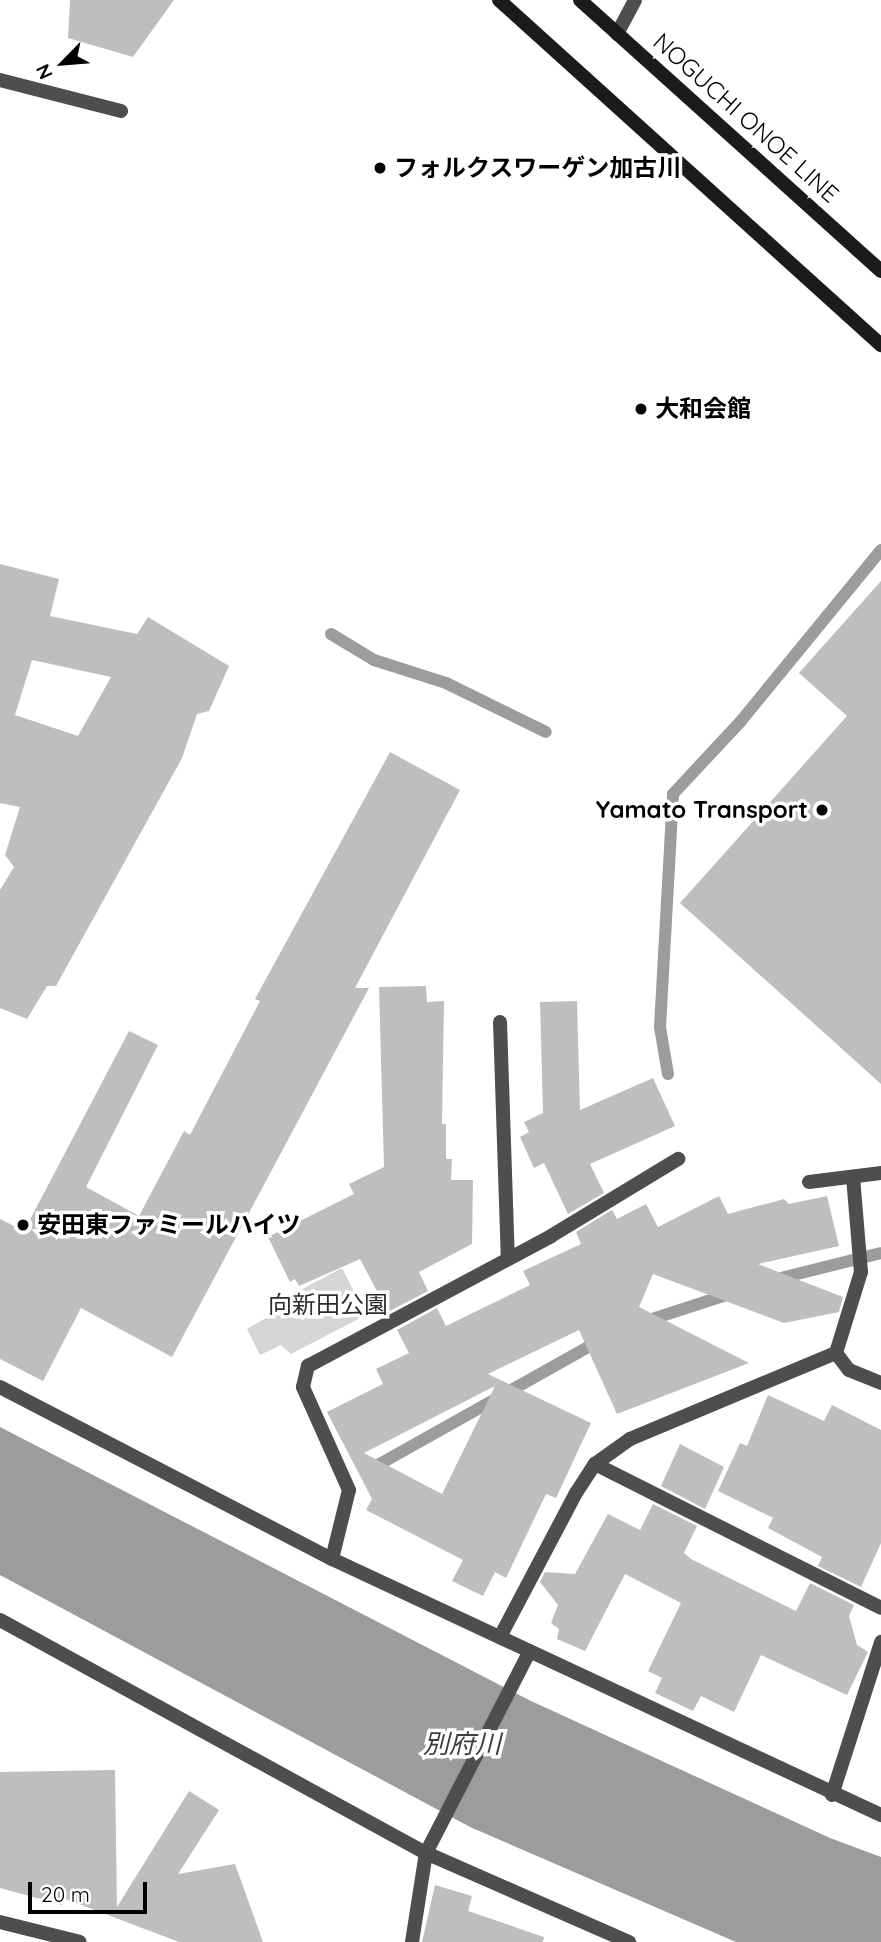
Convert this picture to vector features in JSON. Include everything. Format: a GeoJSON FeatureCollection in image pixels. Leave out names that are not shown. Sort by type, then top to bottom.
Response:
{"type":"FeatureCollection","features":[{"type":"Feature","properties":{"kind":"main road"},"geometry":{"type":"LineString","coordinates":[[499,0],[881,345]]}},
{"type":"Feature","properties":{"kind":"main road","name":"NOGUCHI ONOE LINE"},"geometry":{"type":"LineString","coordinates":[[580,0],[881,271]]}},
{"type":"Feature","properties":{"kind":"street"},"geometry":{"type":"LineString","coordinates":[[617,34],[635,0]]}},
{"type":"Feature","properties":{"kind":"street"},"geometry":{"type":"LineString","coordinates":[[0,80],[121,111]]}},
{"type":"Feature","properties":{"kind":"street"},"geometry":{"type":"LineString","coordinates":[[499,1022],[508,1259]]}},
{"type":"Feature","properties":{"kind":"street"},"geometry":{"type":"LineString","coordinates":[[332,1559],[349,1490],[303,1387],[308,1366],[508,1259],[678,1158]]}},
{"type":"Feature","properties":{"kind":"street"},"geometry":{"type":"LineString","coordinates":[[809,1182],[881,1173]]}},
{"type":"Feature","properties":{"kind":"street"},"geometry":{"type":"LineString","coordinates":[[836,1353],[861,1272],[853,1177]]}},
{"type":"Feature","properties":{"kind":"street"},"geometry":{"type":"LineString","coordinates":[[836,1353],[849,1370],[881,1383]]}},
{"type":"Feature","properties":{"kind":"street"},"geometry":{"type":"LineString","coordinates":[[500,1637],[596,1464],[630,1439],[836,1353]]}},
{"type":"Feature","properties":{"kind":"street"},"geometry":{"type":"LineString","coordinates":[[0,1387],[332,1559],[798,1776],[832,1796],[881,1815]]}},
{"type":"Feature","properties":{"kind":"street"},"geometry":{"type":"LineString","coordinates":[[596,1464],[881,1608]]}},
{"type":"Feature","properties":{"kind":"street"},"geometry":{"type":"LineString","coordinates":[[0,1620],[426,1853],[629,1942]]}},
{"type":"Feature","properties":{"kind":"street"},"geometry":{"type":"LineString","coordinates":[[832,1796],[881,1642]]}},
{"type":"Feature","properties":{"kind":"street"},"geometry":{"type":"LineString","coordinates":[[412,1942],[426,1853],[530,1651]]}},
{"type":"Feature","properties":{"kind":"street"},"geometry":{"type":"LineString","coordinates":[[0,1922],[80,1942]]}},
{"type":"Feature","properties":{"kind":"green space","name":"向新田公園"},"geometry":{"type":"Polygon","coordinates":[[[342,1268],[366,1315],[291,1354],[281,1345],[260,1355],[247,1329],[276,1312],[285,1298],[342,1268]]]}},
{"type":"Feature","properties":{"kind":"water","name":"別府川"},"geometry":{"type":"Polygon","coordinates":[[[0,1427],[531,1701],[830,1838],[881,1857],[881,1942],[736,1942],[470,1827],[0,1575],[0,1427]]]}},
{"type":"Feature","properties":{"kind":"building"},"geometry":{"type":"Polygon","coordinates":[[[70,0],[174,0],[133,57],[68,38],[70,0]]]}},
{"type":"Feature","properties":{"kind":"building"},"geometry":{"type":"Polygon","coordinates":[[[0,564],[59,579],[50,616],[137,634],[148,617],[229,666],[209,711],[197,714],[182,758],[56,986],[47,986],[27,1019],[0,1008],[0,890],[14,867],[5,855],[20,807],[0,803],[0,564]],[[32,660],[15,715],[78,736],[111,677],[32,660]]]}},
{"type":"Feature","properties":{"kind":"building","name":"Yamato Transport"},"geometry":{"type":"Polygon","coordinates":[[[881,581],[881,1084],[680,903],[847,716],[799,673],[881,581]]]}},
{"type":"Feature","properties":{"kind":"building"},"geometry":{"type":"Polygon","coordinates":[[[390,752],[460,790],[355,988],[369,988],[172,1357],[81,1308],[43,1381],[0,1359],[0,1219],[24,1231],[129,1031],[158,1045],[86,1187],[139,1216],[184,1131],[190,1135],[260,1001],[255,999],[390,752]]]}},
{"type":"Feature","properties":{"kind":"building"},"geometry":{"type":"Polygon","coordinates":[[[426,986],[427,1002],[444,1001],[442,1124],[446,1124],[446,1159],[452,1159],[451,1180],[473,1180],[472,1244],[419,1272],[428,1291],[388,1312],[360,1259],[299,1286],[295,1279],[290,1282],[268,1237],[354,1194],[349,1184],[384,1167],[379,987],[426,986]]]}},
{"type":"Feature","properties":{"kind":"building"},"geometry":{"type":"Polygon","coordinates":[[[577,1001],[580,1110],[653,1078],[675,1126],[590,1164],[604,1193],[568,1214],[544,1163],[534,1168],[520,1137],[529,1132],[524,1122],[543,1113],[540,1002],[577,1001]]]}},
{"type":"Feature","properties":{"kind":"building"},"geometry":{"type":"Polygon","coordinates":[[[719,1196],[728,1214],[784,1199],[789,1204],[827,1196],[839,1246],[758,1264],[843,1297],[839,1312],[784,1323],[653,1274],[639,1307],[749,1363],[617,1414],[579,1330],[488,1374],[591,1423],[556,1498],[546,1494],[506,1578],[495,1572],[483,1596],[452,1581],[463,1560],[366,1510],[372,1499],[327,1412],[383,1384],[376,1369],[409,1353],[397,1330],[437,1308],[446,1326],[530,1285],[523,1271],[581,1244],[576,1232],[612,1210],[617,1219],[646,1204],[658,1227],[719,1196]],[[495,1386],[364,1453],[442,1494],[495,1386]]]}},
{"type":"Feature","properties":{"kind":"building"},"geometry":{"type":"Polygon","coordinates":[[[768,1395],[824,1421],[832,1405],[881,1430],[881,1543],[861,1587],[818,1566],[822,1557],[768,1528],[773,1518],[718,1491],[740,1443],[747,1446],[768,1395]]]}},
{"type":"Feature","properties":{"kind":"building"},"geometry":{"type":"Polygon","coordinates":[[[680,1444],[724,1467],[705,1509],[661,1486],[680,1444]]]}},
{"type":"Feature","properties":{"kind":"building"},"geometry":{"type":"Polygon","coordinates":[[[653,1504],[697,1526],[684,1553],[691,1559],[796,1611],[810,1583],[854,1605],[849,1616],[857,1645],[868,1652],[847,1695],[761,1655],[734,1712],[701,1696],[693,1711],[655,1693],[662,1678],[648,1671],[681,1603],[625,1574],[585,1651],[557,1639],[559,1629],[551,1623],[558,1605],[540,1582],[545,1572],[575,1574],[608,1514],[640,1530],[653,1504]]]}},
{"type":"Feature","properties":{"kind":"building"},"geometry":{"type":"Polygon","coordinates":[[[115,1770],[117,1907],[189,1791],[219,1810],[178,1874],[235,1864],[263,1942],[179,1942],[63,1898],[62,1905],[0,1888],[0,1772],[115,1770]]]}},
{"type":"Feature","properties":{"kind":"building"},"geometry":{"type":"Polygon","coordinates":[[[435,1885],[472,1896],[468,1911],[544,1937],[543,1942],[422,1942],[435,1885]]]}},
{"type":"Feature","properties":{"kind":"waterway"},"geometry":{"type":"LineString","coordinates":[[668,1074],[660,1027],[673,794],[741,721],[881,550]]}},
{"type":"Feature","properties":{"kind":"waterway"},"geometry":{"type":"LineString","coordinates":[[331,634],[374,660],[446,683],[546,732]]}},
{"type":"Feature","properties":{"kind":"waterway"},"geometry":{"type":"LineString","coordinates":[[773,1280],[881,1253]]}},
{"type":"Feature","properties":{"kind":"waterway"},"geometry":{"type":"LineString","coordinates":[[643,1322],[732,1293]]}},
{"type":"Feature","properties":{"kind":"waterway"},"geometry":{"type":"LineString","coordinates":[[369,1470],[601,1340]]}},
{"type":"Feature","properties":{"kind":"place","name":"フォルクスワーゲン加古川"},"geometry":{"type":"Point","coordinates":[380,168]}},
{"type":"Feature","properties":{"kind":"place","name":"大和会館"},"geometry":{"type":"Point","coordinates":[641,409]}},
{"type":"Feature","properties":{"kind":"place","name":"Yamato Transport"},"geometry":{"type":"Point","coordinates":[822,810]}},
{"type":"Feature","properties":{"kind":"place","name":"安田東ファミールハイツ"},"geometry":{"type":"Point","coordinates":[23,1225]}}]}
